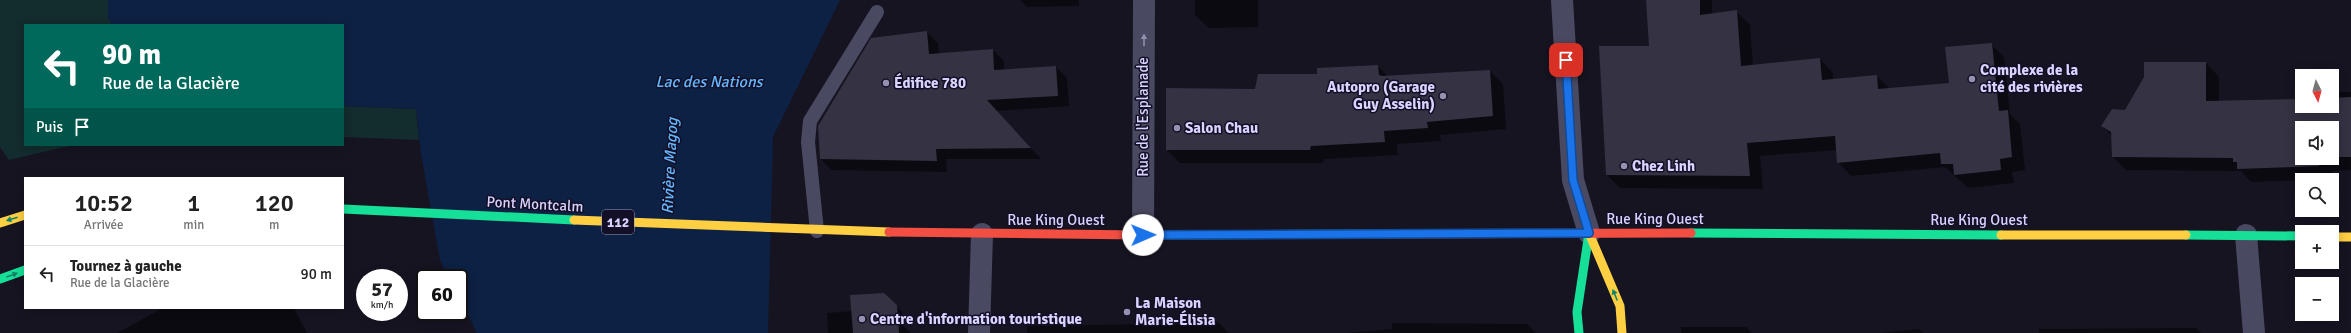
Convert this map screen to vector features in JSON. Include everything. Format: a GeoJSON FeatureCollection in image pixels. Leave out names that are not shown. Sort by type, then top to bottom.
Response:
{"type":"FeatureCollection","features":[{"type":"Feature","properties":{"kind":"main road","name":"Pont Montcalm"},"geometry":{"type":"LineString","coordinates":[[344,208],[419,213],[817,231]]}},
{"type":"Feature","properties":{"kind":"main road"},"geometry":{"type":"LineString","coordinates":[[0,223],[24,215]]}},
{"type":"Feature","properties":{"kind":"main road","name":"Rue King Ouest"},"geometry":{"type":"LineString","coordinates":[[817,231],[1143,235],[1589,233],[2295,236]]}},
{"type":"Feature","properties":{"kind":"main road"},"geometry":{"type":"LineString","coordinates":[[1579,333],[1577,312],[1589,233]]}},
{"type":"Feature","properties":{"kind":"main road"},"geometry":{"type":"LineString","coordinates":[[1589,233],[1620,306],[1622,333]]}},
{"type":"Feature","properties":{"kind":"main road"},"geometry":{"type":"LineString","coordinates":[[2339,237],[2351,237]]}},
{"type":"Feature","properties":{"kind":"main road"},"geometry":{"type":"LineString","coordinates":[[0,279],[24,270]]}},
{"type":"Feature","properties":{"kind":"street","name":"Rue de l'Esplanade"},"geometry":{"type":"LineString","coordinates":[[1143,235],[1144,0]]}},
{"type":"Feature","properties":{"kind":"street"},"geometry":{"type":"LineString","coordinates":[[1562,0],[1573,180],[1589,233]]}},
{"type":"Feature","properties":{"kind":"street"},"geometry":{"type":"LineString","coordinates":[[979,333],[982,234]]}},
{"type":"Feature","properties":{"kind":"street"},"geometry":{"type":"LineString","coordinates":[[2246,235],[2254,333]]}},
{"type":"Feature","properties":{"kind":"lane"},"geometry":{"type":"LineString","coordinates":[[817,231],[808,142],[810,121],[877,12]]}},
{"type":"Feature","properties":{"kind":"green space"},"geometry":{"type":"Polygon","coordinates":[[[0,0],[108,0],[108,18],[111,24],[24,24],[24,146],[69,146],[9,160],[0,147],[0,0]]]}},
{"type":"Feature","properties":{"kind":"green space"},"geometry":{"type":"Polygon","coordinates":[[[344,106],[416,109],[419,140],[344,137],[344,106]]]}},
{"type":"Feature","properties":{"kind":"water"},"geometry":{"type":"Polygon","coordinates":[[[108,0],[840,0],[773,137],[768,333],[477,333],[468,315],[468,269],[444,269],[440,260],[421,154],[416,109],[344,106],[344,24],[111,24],[108,18],[108,0]]]}},
{"type":"Feature","properties":{"kind":"building"},"geometry":{"type":"Polygon","coordinates":[[[1646,0],[1700,0],[1700,15],[1737,10],[1741,66],[1820,58],[1822,80],[1877,75],[1878,89],[1949,83],[1945,47],[1992,43],[1999,111],[2008,110],[2012,157],[2000,159],[2001,170],[1954,175],[1953,164],[1941,164],[1940,153],[1837,163],[1835,136],[1747,143],[1750,176],[1606,175],[1599,46],[1649,46],[1646,0]]]}},
{"type":"Feature","properties":{"kind":"building"},"geometry":{"type":"Polygon","coordinates":[[[927,31],[929,54],[993,49],[994,70],[1056,66],[1058,96],[987,100],[1031,148],[936,149],[937,161],[820,159],[818,126],[871,38],[927,31]]]}},
{"type":"Feature","properties":{"kind":"building"},"geometry":{"type":"Polygon","coordinates":[[[2144,62],[2206,62],[2206,101],[2295,99],[2295,113],[2339,113],[2339,98],[2351,97],[2351,157],[2339,157],[2339,121],[2295,121],[2295,165],[2319,166],[2237,169],[2237,162],[2233,162],[2233,158],[2112,157],[2111,132],[2101,126],[2112,109],[2125,110],[2144,77],[2144,62]]]}},
{"type":"Feature","properties":{"kind":"building"},"geometry":{"type":"Polygon","coordinates":[[[1378,65],[1379,75],[1382,76],[1490,70],[1493,116],[1427,122],[1428,128],[1384,131],[1385,142],[1311,146],[1310,150],[1166,150],[1166,88],[1255,89],[1258,74],[1317,74],[1317,68],[1378,65]]]}},
{"type":"Feature","properties":{"kind":"building","name":"Centre d'information touristique"},"geometry":{"type":"Polygon","coordinates":[[[884,293],[897,305],[899,333],[853,333],[850,295],[884,293]]]}},
{"type":"Feature","properties":{"kind":"traffic: fast"},"geometry":{"type":"LineString","coordinates":[[344,209],[574,220]]}},
{"type":"Feature","properties":{"kind":"traffic: fast"},"geometry":{"type":"LineString","coordinates":[[1579,333],[1577,312],[1589,233]]}},
{"type":"Feature","properties":{"kind":"traffic: fast"},"geometry":{"type":"LineString","coordinates":[[1691,233],[2001,235]]}},
{"type":"Feature","properties":{"kind":"traffic: fast"},"geometry":{"type":"LineString","coordinates":[[1140,235],[1367,234]]}},
{"type":"Feature","properties":{"kind":"traffic: fast"},"geometry":{"type":"LineString","coordinates":[[2186,235],[2295,236]]}},
{"type":"Feature","properties":{"kind":"traffic: fast"},"geometry":{"type":"LineString","coordinates":[[0,279],[24,270]]}},
{"type":"Feature","properties":{"kind":"traffic: slow"},"geometry":{"type":"LineString","coordinates":[[0,223],[24,215]]}},
{"type":"Feature","properties":{"kind":"traffic: slow"},"geometry":{"type":"LineString","coordinates":[[574,220],[889,232]]}},
{"type":"Feature","properties":{"kind":"traffic: slow"},"geometry":{"type":"LineString","coordinates":[[1589,233],[1620,306],[1622,333]]}},
{"type":"Feature","properties":{"kind":"traffic: slow"},"geometry":{"type":"LineString","coordinates":[[2001,235],[2186,235]]}},
{"type":"Feature","properties":{"kind":"traffic: slow"},"geometry":{"type":"LineString","coordinates":[[2339,237],[2351,237]]}},
{"type":"Feature","properties":{"kind":"traffic: jam"},"geometry":{"type":"LineString","coordinates":[[889,232],[1140,235]]}},
{"type":"Feature","properties":{"kind":"traffic: jam"},"geometry":{"type":"LineString","coordinates":[[1367,234],[1691,233]]}},
{"type":"Feature","properties":{"kind":"place","name":"Complexe de la cité des rivières"},"geometry":{"type":"Point","coordinates":[1972,79]}},
{"type":"Feature","properties":{"kind":"place","name":"Édifice 780"},"geometry":{"type":"Point","coordinates":[886,83]}},
{"type":"Feature","properties":{"kind":"place","name":"Autopro (Garage Guy Asselin)"},"geometry":{"type":"Point","coordinates":[1443,96]}},
{"type":"Feature","properties":{"kind":"place","name":"Salon Chau"},"geometry":{"type":"Point","coordinates":[1177,128]}},
{"type":"Feature","properties":{"kind":"place","name":"Chez Linh"},"geometry":{"type":"Point","coordinates":[1624,166]}},
{"type":"Feature","properties":{"kind":"place","name":"La Maison Marie-Élisia"},"geometry":{"type":"Point","coordinates":[1127,312]}},
{"type":"Feature","properties":{"kind":"place","name":"Centre d'information touristique"},"geometry":{"type":"Point","coordinates":[862,319]}},
{"type":"Feature","properties":{"kind":"route"},"geometry":{"type":"LineString","coordinates":[[1143,235],[1261,233],[1589,233],[1573,180],[1566,60]]}},
{"type":"Feature","properties":{"kind":"water label","name":"Lac des Nations"},"geometry":{"type":"Point","coordinates":[709,81]}},
{"type":"Feature","properties":{"kind":"water label","name":"Rivière Magog"},"geometry":{"type":"Point","coordinates":[669,166]}}]}
